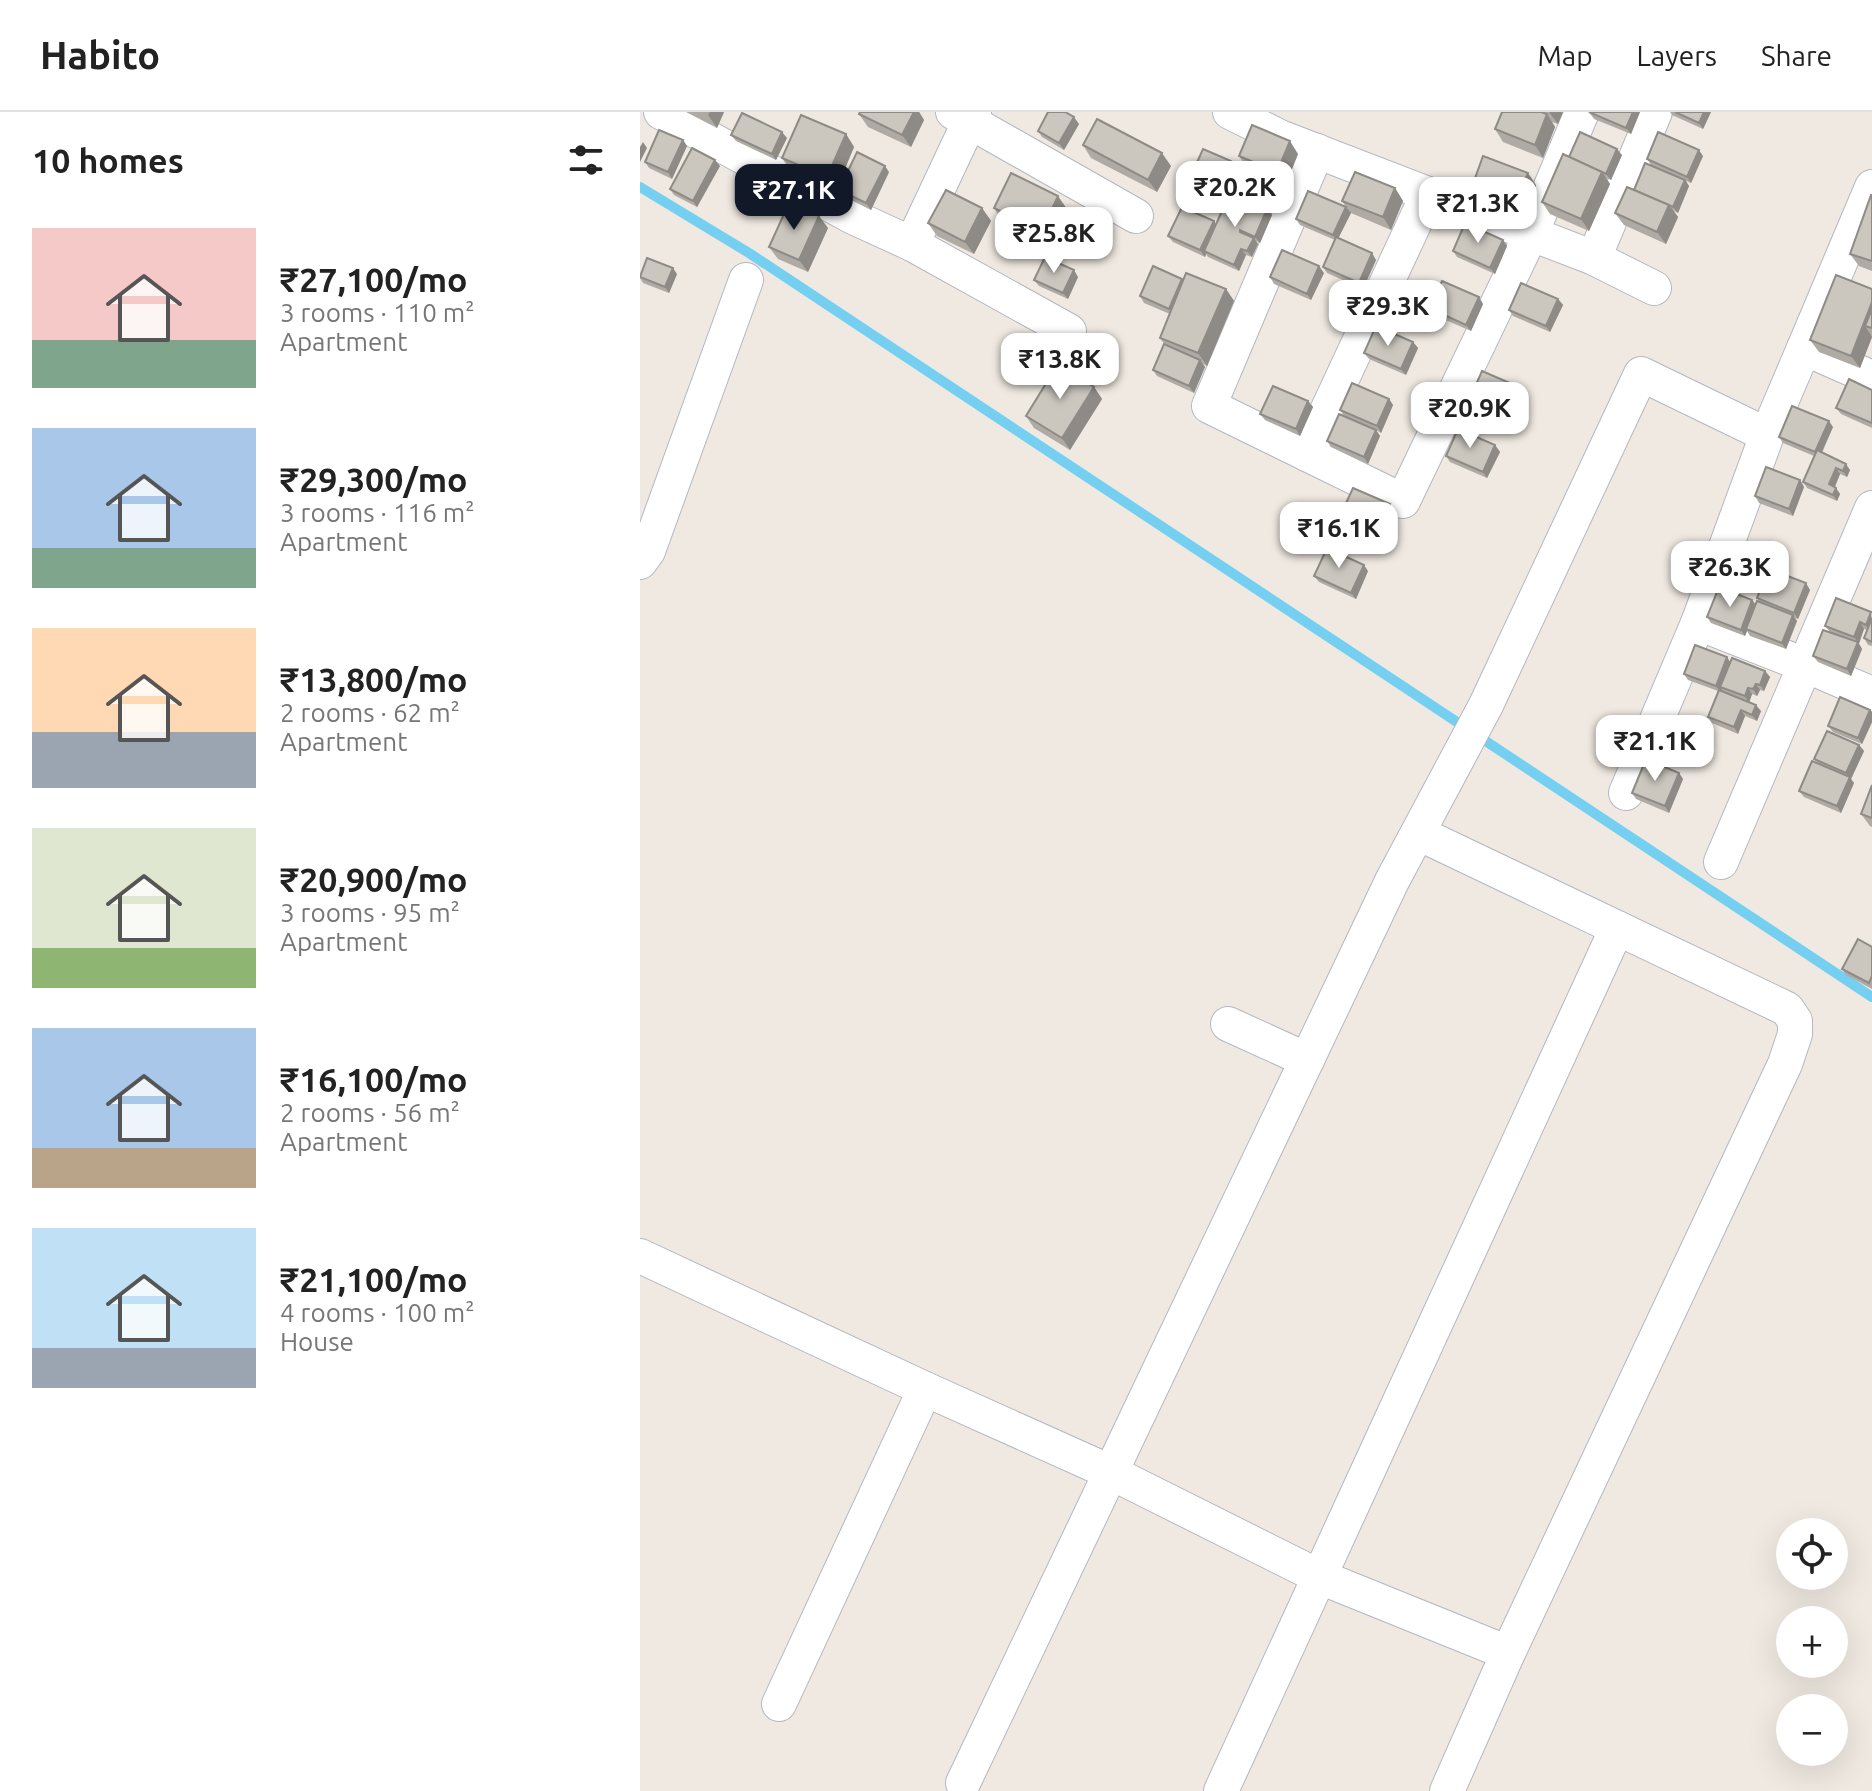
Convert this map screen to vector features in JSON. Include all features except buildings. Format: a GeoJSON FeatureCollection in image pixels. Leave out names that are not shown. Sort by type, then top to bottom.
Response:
{"type":"FeatureCollection","features":[{"type":"Feature","properties":{"kind":"street"},"geometry":{"type":"LineString","coordinates":[[661,112],[853,217],[912,244],[1069,331]]}},
{"type":"Feature","properties":{"kind":"street"},"geometry":{"type":"LineString","coordinates":[[1230,112],[1280,137],[1594,258],[1654,288]]}},
{"type":"Feature","properties":{"kind":"street"},"geometry":{"type":"LineString","coordinates":[[1317,151],[1209,406],[1403,501],[1531,234],[1582,112]]}},
{"type":"Feature","properties":{"kind":"street"},"geometry":{"type":"LineString","coordinates":[[1594,258],[1655,112]]}},
{"type":"Feature","properties":{"kind":"street"},"geometry":{"type":"LineString","coordinates":[[912,244],[966,115],[1136,216]]}},
{"type":"Feature","properties":{"kind":"street"},"geometry":{"type":"LineString","coordinates":[[1626,793],[1698,623],[1767,435],[1872,187]]}},
{"type":"Feature","properties":{"kind":"street"},"geometry":{"type":"LineString","coordinates":[[1307,454],[1428,194]]}},
{"type":"Feature","properties":{"kind":"street"},"geometry":{"type":"LineString","coordinates":[[640,562],[648,551],[746,280]]}},
{"type":"Feature","properties":{"kind":"street"},"geometry":{"type":"LineString","coordinates":[[1804,348],[1872,378]]}},
{"type":"Feature","properties":{"kind":"street"},"geometry":{"type":"LineString","coordinates":[[963,1783],[1392,881],[1486,705],[1641,374],[1767,435]]}},
{"type":"Feature","properties":{"kind":"street"},"geometry":{"type":"LineString","coordinates":[[1721,862],[1872,508]]}},
{"type":"Feature","properties":{"kind":"street"},"geometry":{"type":"LineString","coordinates":[[1698,623],[1872,694]]}},
{"type":"Feature","properties":{"kind":"street"},"geometry":{"type":"LineString","coordinates":[[1418,833],[1787,1009],[1795,1021],[1795,1034],[1785,1064],[1508,1653],[1447,1791]]}},
{"type":"Feature","properties":{"kind":"street"},"geometry":{"type":"LineString","coordinates":[[1221,1791],[1617,928]]}},
{"type":"Feature","properties":{"kind":"street"},"geometry":{"type":"LineString","coordinates":[[1228,1024],[1307,1060]]}},
{"type":"Feature","properties":{"kind":"street"},"geometry":{"type":"LineString","coordinates":[[640,1256],[1110,1472],[1320,1577],[1508,1653]]}},
{"type":"Feature","properties":{"kind":"street"},"geometry":{"type":"LineString","coordinates":[[779,1704],[925,1389]]}},
{"type":"Feature","properties":{"kind":"waterway"},"geometry":{"type":"LineString","coordinates":[[640,187],[749,253],[1872,997]]}}]}
